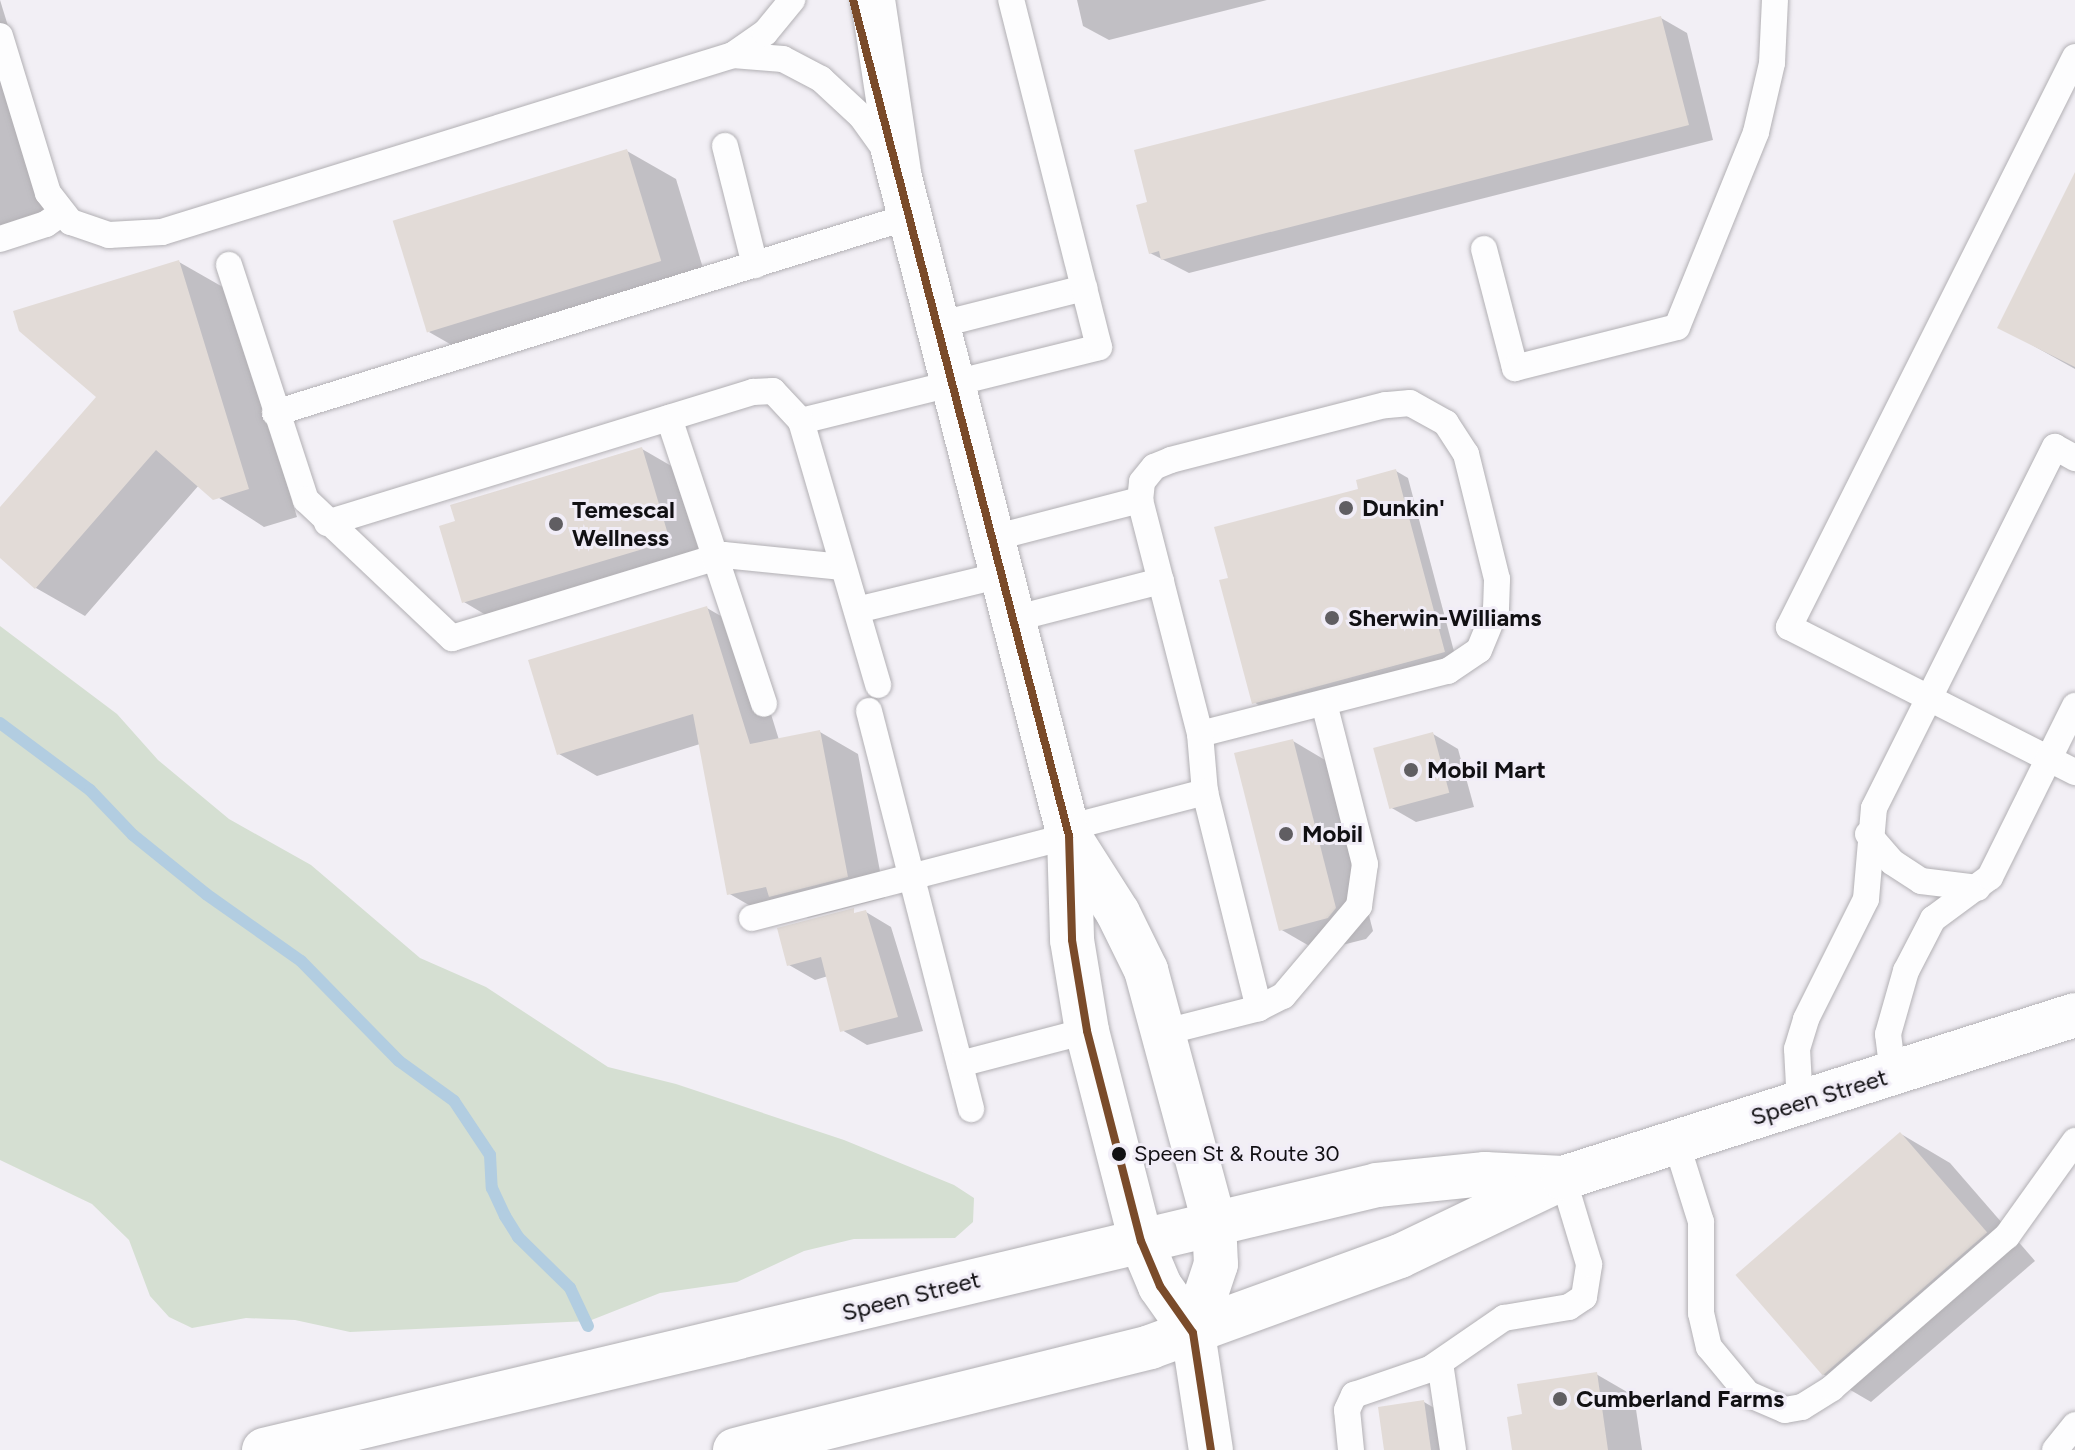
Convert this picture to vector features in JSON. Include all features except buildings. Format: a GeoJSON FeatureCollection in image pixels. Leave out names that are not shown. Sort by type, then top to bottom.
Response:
{"type":"FeatureCollection","features":[{"type":"Feature","properties":{"kind":"main road"},"geometry":{"type":"LineString","coordinates":[[853,0],[1068,832],[1072,940],[1087,1031],[1141,1241],[1160,1286],[1193,1333],[1211,1450]]}},
{"type":"Feature","properties":{"kind":"main road"},"geometry":{"type":"LineString","coordinates":[[873,0],[899,172]]}},
{"type":"Feature","properties":{"kind":"main road"},"geometry":{"type":"LineString","coordinates":[[1068,832],[1132,940],[1165,1032],[1214,1222],[1216,1264],[1193,1333]]}},
{"type":"Feature","properties":{"kind":"main road","name":"Speen Street"},"geometry":{"type":"LineString","coordinates":[[743,1449],[1103,1362],[1193,1333],[1400,1256],[1563,1178],[2075,1015]]}},
{"type":"Feature","properties":{"kind":"main road","name":"Speen Street"},"geometry":{"type":"LineString","coordinates":[[264,1450],[1214,1222],[1412,1180],[1485,1174],[1563,1178]]}},
{"type":"Feature","properties":{"kind":"lane"},"geometry":{"type":"LineString","coordinates":[[0,36],[43,183],[62,213],[94,232],[162,232],[733,55],[765,33],[792,0]]}},
{"type":"Feature","properties":{"kind":"lane"},"geometry":{"type":"LineString","coordinates":[[801,421],[1099,347],[1011,0]]}},
{"type":"Feature","properties":{"kind":"lane"},"geometry":{"type":"LineString","coordinates":[[1484,249],[1515,368],[1677,327],[1756,132],[1772,63],[1775,0]]}},
{"type":"Feature","properties":{"kind":"lane"},"geometry":{"type":"LineString","coordinates":[[733,55],[783,59],[821,79],[861,116],[899,172]]}},
{"type":"Feature","properties":{"kind":"lane"},"geometry":{"type":"LineString","coordinates":[[2075,57],[1789,627],[2075,772]]}},
{"type":"Feature","properties":{"kind":"lane"},"geometry":{"type":"LineString","coordinates":[[725,146],[755,265]]}},
{"type":"Feature","properties":{"kind":"lane"},"geometry":{"type":"LineString","coordinates":[[0,239],[46,224],[62,213]]}},
{"type":"Feature","properties":{"kind":"lane"},"geometry":{"type":"LineString","coordinates":[[275,413],[911,216]]}},
{"type":"Feature","properties":{"kind":"lane"},"geometry":{"type":"LineString","coordinates":[[229,265],[299,488],[327,523],[452,638],[713,559],[739,554],[842,567]]}},
{"type":"Feature","properties":{"kind":"lane"},"geometry":{"type":"LineString","coordinates":[[938,325],[1084,288]]}},
{"type":"Feature","properties":{"kind":"lane"},"geometry":{"type":"LineString","coordinates":[[327,523],[763,390],[781,395],[801,421],[878,685]]}},
{"type":"Feature","properties":{"kind":"lane"},"geometry":{"type":"LineString","coordinates":[[1200,734],[1457,668],[1486,638],[1496,609],[1497,579],[1466,454],[1446,423],[1410,403],[1370,408],[1163,463],[1147,473],[1140,500],[1200,734],[1205,792],[1259,1008]]}},
{"type":"Feature","properties":{"kind":"lane"},"geometry":{"type":"LineString","coordinates":[[669,418],[713,559],[764,704]]}},
{"type":"Feature","properties":{"kind":"lane"},"geometry":{"type":"LineString","coordinates":[[1800,1104],[1797,1049],[1806,1019],[1866,899],[1868,834],[1874,808],[2055,447],[2075,458]]}},
{"type":"Feature","properties":{"kind":"lane"},"geometry":{"type":"LineString","coordinates":[[857,610],[1140,500]]}},
{"type":"Feature","properties":{"kind":"lane"},"geometry":{"type":"LineString","coordinates":[[1013,619],[1161,581]]}},
{"type":"Feature","properties":{"kind":"lane"},"geometry":{"type":"LineString","coordinates":[[1165,1032],[1259,1008],[1293,988],[1363,896],[1365,864],[1324,703]]}},
{"type":"Feature","properties":{"kind":"lane"},"geometry":{"type":"LineString","coordinates":[[1893,1074],[1888,1034],[1906,971],[1933,919],[1990,877],[2075,706]]}},
{"type":"Feature","properties":{"kind":"lane"},"geometry":{"type":"LineString","coordinates":[[869,711],[971,1109]]}},
{"type":"Feature","properties":{"kind":"lane"},"geometry":{"type":"LineString","coordinates":[[752,918],[912,877],[1205,792]]}},
{"type":"Feature","properties":{"kind":"lane"},"geometry":{"type":"LineString","coordinates":[[1868,834],[1892,862],[1921,881],[1978,888]]}},
{"type":"Feature","properties":{"kind":"lane"},"geometry":{"type":"LineString","coordinates":[[960,1064],[1087,1031]]}},
{"type":"Feature","properties":{"kind":"lane"},"geometry":{"type":"LineString","coordinates":[[1676,1142],[1701,1222],[1703,1332],[1741,1388],[1766,1405],[1785,1410],[1820,1396],[2007,1236],[2075,1141]]}},
{"type":"Feature","properties":{"kind":"lane"},"geometry":{"type":"LineString","coordinates":[[1351,1450],[1347,1410],[1354,1395],[1440,1363],[1504,1318],[1569,1307],[1584,1297],[1589,1264],[1563,1178]]}},
{"type":"Feature","properties":{"kind":"lane"},"geometry":{"type":"LineString","coordinates":[[1440,1363],[1453,1450]]}},
{"type":"Feature","properties":{"kind":"lane"},"geometry":{"type":"LineString","coordinates":[[2055,1450],[2075,1425]]}},
{"type":"Feature","properties":{"kind":"shaded area"},"geometry":{"type":"Polygon","coordinates":[[[0,626],[117,714],[158,760],[229,819],[311,865],[420,958],[486,987],[608,1067],[676,1084],[844,1140],[954,1185],[974,1198],[973,1222],[955,1238],[854,1239],[804,1251],[737,1282],[660,1293],[589,1321],[350,1332],[295,1320],[246,1318],[192,1328],[169,1317],[150,1296],[129,1240],[92,1204],[0,1160],[0,626]]]}},
{"type":"Feature","properties":{"kind":"waterway"},"geometry":{"type":"LineString","coordinates":[[0,723],[90,790],[133,835],[206,894],[301,961],[399,1061],[454,1101],[490,1155],[492,1188],[505,1216],[518,1237],[570,1288],[588,1326]]}},
{"type":"Feature","properties":{"kind":"transit line"},"geometry":{"type":"LineString","coordinates":[[853,0],[1069,836],[1072,940],[1087,1031],[1141,1241],[1160,1286],[1193,1333],[1211,1450]]}},
{"type":"Feature","properties":{"kind":"place","name":"Dunkin'"},"geometry":{"type":"Point","coordinates":[1346,508]}},
{"type":"Feature","properties":{"kind":"place","name":"Temescal Wellness"},"geometry":{"type":"Point","coordinates":[556,524]}},
{"type":"Feature","properties":{"kind":"place","name":"Sherwin-Williams"},"geometry":{"type":"Point","coordinates":[1332,618]}},
{"type":"Feature","properties":{"kind":"place","name":"Mobil Mart"},"geometry":{"type":"Point","coordinates":[1411,770]}},
{"type":"Feature","properties":{"kind":"place","name":"Mobil"},"geometry":{"type":"Point","coordinates":[1286,834]}},
{"type":"Feature","properties":{"kind":"place","name":"Speen St & Route 30"},"geometry":{"type":"Point","coordinates":[1119,1154]}},
{"type":"Feature","properties":{"kind":"place","name":"Cumberland Farms"},"geometry":{"type":"Point","coordinates":[1560,1399]}}]}
